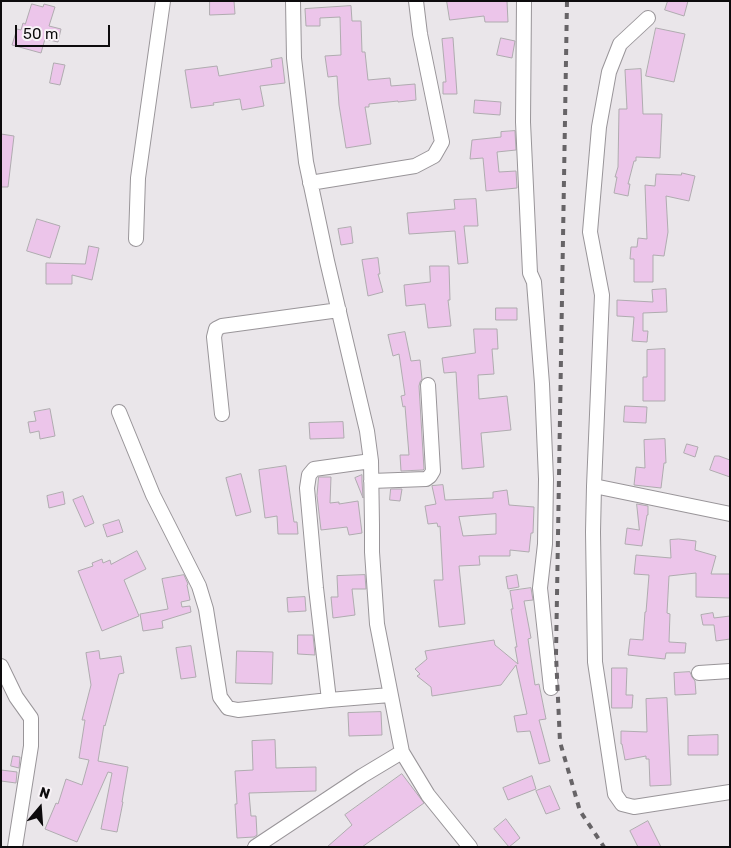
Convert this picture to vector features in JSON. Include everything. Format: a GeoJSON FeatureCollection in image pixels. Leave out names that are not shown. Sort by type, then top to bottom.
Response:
{"type":"FeatureCollection","features":[{"type":"Feature","properties":{"kind":"street"},"geometry":{"type":"LineString","coordinates":[[136,239],[138,178],[162,1]]}},
{"type":"Feature","properties":{"kind":"street"},"geometry":{"type":"LineString","coordinates":[[293,1],[294,58],[306,162],[371,461],[372,552],[377,624],[390,695],[402,752],[428,794],[469,847]]}},
{"type":"Feature","properties":{"kind":"street"},"geometry":{"type":"LineString","coordinates":[[310,183],[415,166],[434,156],[442,142],[420,34],[416,1]]}},
{"type":"Feature","properties":{"kind":"street"},"geometry":{"type":"LineString","coordinates":[[524,1],[523,132],[530,273],[534,282],[542,384],[546,479],[545,544],[540,588],[551,688]]}},
{"type":"Feature","properties":{"kind":"street"},"geometry":{"type":"LineString","coordinates":[[648,18],[620,44],[609,72],[598,127],[590,232],[602,295],[592,532],[595,662],[615,794],[622,804],[634,807],[730,792]]}},
{"type":"Feature","properties":{"kind":"street"},"geometry":{"type":"LineString","coordinates":[[222,414],[214,337],[216,329],[222,326],[338,310]]}},
{"type":"Feature","properties":{"kind":"street"},"geometry":{"type":"LineString","coordinates":[[371,481],[426,479],[433,471],[428,385]]}},
{"type":"Feature","properties":{"kind":"street"},"geometry":{"type":"LineString","coordinates":[[119,412],[153,495],[199,586],[206,608],[220,697],[228,708],[238,710],[390,695]]}},
{"type":"Feature","properties":{"kind":"street"},"geometry":{"type":"LineString","coordinates":[[329,700],[307,488],[309,474],[314,469],[371,461]]}},
{"type":"Feature","properties":{"kind":"street"},"geometry":{"type":"LineString","coordinates":[[594,486],[730,514]]}},
{"type":"Feature","properties":{"kind":"street"},"geometry":{"type":"LineString","coordinates":[[1,666],[16,697],[31,718],[31,746],[15,846],[1,842]]}},
{"type":"Feature","properties":{"kind":"street"},"geometry":{"type":"LineString","coordinates":[[699,673],[730,671]]}},
{"type":"Feature","properties":{"kind":"street"},"geometry":{"type":"LineString","coordinates":[[1,694],[16,697]]}},
{"type":"Feature","properties":{"kind":"street"},"geometry":{"type":"LineString","coordinates":[[254,847],[402,752]]}},
{"type":"Feature","properties":{"kind":"building"},"geometry":{"type":"Polygon","coordinates":[[[210,1],[234,1],[235,14],[210,15],[210,1]]]}},
{"type":"Feature","properties":{"kind":"building"},"geometry":{"type":"Polygon","coordinates":[[[447,1],[507,1],[508,22],[485,22],[484,16],[450,20],[447,1]]]}},
{"type":"Feature","properties":{"kind":"building"},"geometry":{"type":"Polygon","coordinates":[[[668,1],[688,1],[684,16],[665,10],[668,1]]]}},
{"type":"Feature","properties":{"kind":"building"},"geometry":{"type":"Polygon","coordinates":[[[32,4],[43,7],[44,4],[55,7],[49,26],[61,29],[58,42],[45,39],[41,53],[12,45],[17,29],[21,30],[23,23],[25,24],[32,4]]]}},
{"type":"Feature","properties":{"kind":"building"},"geometry":{"type":"Polygon","coordinates":[[[351,6],[352,21],[361,21],[362,52],[365,52],[368,80],[390,78],[391,86],[415,84],[416,100],[369,104],[369,107],[365,107],[371,144],[346,148],[339,105],[337,76],[328,77],[325,56],[341,55],[340,17],[320,18],[320,26],[306,26],[305,9],[351,6]]]}},
{"type":"Feature","properties":{"kind":"building"},"geometry":{"type":"Polygon","coordinates":[[[656,28],[685,34],[674,82],[646,76],[656,28]]]}},
{"type":"Feature","properties":{"kind":"building"},"geometry":{"type":"Polygon","coordinates":[[[453,38],[457,94],[443,94],[443,82],[446,82],[442,39],[453,38]]]}},
{"type":"Feature","properties":{"kind":"building"},"geometry":{"type":"Polygon","coordinates":[[[501,38],[515,41],[512,58],[497,55],[501,38]]]}},
{"type":"Feature","properties":{"kind":"building"},"geometry":{"type":"Polygon","coordinates":[[[282,58],[285,83],[260,86],[264,106],[242,110],[240,99],[191,108],[185,70],[217,66],[219,76],[272,67],[271,60],[282,58]]]}},
{"type":"Feature","properties":{"kind":"building"},"geometry":{"type":"Polygon","coordinates":[[[54,63],[65,65],[60,85],[50,83],[54,63]]]}},
{"type":"Feature","properties":{"kind":"building"},"geometry":{"type":"Polygon","coordinates":[[[641,69],[643,114],[662,114],[660,158],[636,157],[628,184],[630,184],[628,196],[614,193],[618,167],[619,109],[627,109],[625,70],[641,69]]]}},
{"type":"Feature","properties":{"kind":"building"},"geometry":{"type":"Polygon","coordinates":[[[475,100],[501,102],[500,115],[474,113],[475,100]]]}},
{"type":"Feature","properties":{"kind":"building"},"geometry":{"type":"Polygon","coordinates":[[[515,131],[516,150],[497,152],[499,172],[516,171],[517,188],[486,191],[483,158],[470,159],[472,140],[501,137],[501,132],[515,131]]]}},
{"type":"Feature","properties":{"kind":"building"},"geometry":{"type":"Polygon","coordinates":[[[1,134],[14,136],[8,187],[1,187],[1,134]]]}},
{"type":"Feature","properties":{"kind":"building"},"geometry":{"type":"Polygon","coordinates":[[[682,173],[695,176],[689,201],[666,196],[668,232],[664,256],[653,255],[653,282],[634,282],[634,259],[630,259],[631,247],[637,247],[638,238],[647,239],[645,185],[655,186],[656,174],[681,175],[682,173]]]}},
{"type":"Feature","properties":{"kind":"building"},"geometry":{"type":"Polygon","coordinates":[[[476,199],[478,226],[464,226],[468,263],[458,264],[455,231],[409,234],[407,213],[455,209],[454,200],[476,199]]]}},
{"type":"Feature","properties":{"kind":"building"},"geometry":{"type":"Polygon","coordinates":[[[37,219],[60,226],[50,258],[27,251],[37,219]]]}},
{"type":"Feature","properties":{"kind":"building"},"geometry":{"type":"Polygon","coordinates":[[[351,227],[353,243],[341,245],[338,229],[351,227]]]}},
{"type":"Feature","properties":{"kind":"building"},"geometry":{"type":"Polygon","coordinates":[[[89,246],[99,248],[92,280],[72,275],[72,284],[46,284],[46,263],[85,264],[89,246]]]}},
{"type":"Feature","properties":{"kind":"building"},"geometry":{"type":"Polygon","coordinates":[[[378,258],[380,274],[378,274],[383,292],[368,296],[362,260],[378,258]]]}},
{"type":"Feature","properties":{"kind":"building"},"geometry":{"type":"Polygon","coordinates":[[[430,266],[449,266],[450,300],[448,300],[451,326],[428,328],[425,304],[406,306],[404,285],[430,282],[430,266]]]}},
{"type":"Feature","properties":{"kind":"building"},"geometry":{"type":"Polygon","coordinates":[[[666,289],[667,312],[643,313],[643,331],[648,331],[647,342],[632,341],[634,317],[617,316],[617,300],[653,302],[652,290],[666,289]]]}},
{"type":"Feature","properties":{"kind":"building"},"geometry":{"type":"Polygon","coordinates":[[[496,308],[517,308],[517,320],[496,320],[496,308]]]}},
{"type":"Feature","properties":{"kind":"building"},"geometry":{"type":"Polygon","coordinates":[[[474,329],[497,329],[498,349],[492,349],[494,374],[478,375],[479,399],[507,396],[511,430],[481,433],[484,467],[462,469],[456,372],[444,373],[442,358],[475,353],[474,329]]]}},
{"type":"Feature","properties":{"kind":"building"},"geometry":{"type":"Polygon","coordinates":[[[405,332],[411,361],[420,360],[422,379],[419,386],[423,470],[401,471],[400,455],[409,455],[405,406],[403,407],[401,396],[405,395],[399,354],[393,356],[388,335],[405,332]]]}},
{"type":"Feature","properties":{"kind":"building"},"geometry":{"type":"Polygon","coordinates":[[[665,349],[665,401],[643,401],[643,377],[647,377],[647,350],[665,349]]]}},
{"type":"Feature","properties":{"kind":"building"},"geometry":{"type":"Polygon","coordinates":[[[625,406],[647,407],[646,423],[624,422],[625,406]]]}},
{"type":"Feature","properties":{"kind":"building"},"geometry":{"type":"Polygon","coordinates":[[[50,409],[55,436],[40,439],[39,431],[30,433],[28,422],[36,421],[34,412],[50,409]]]}},
{"type":"Feature","properties":{"kind":"building"},"geometry":{"type":"Polygon","coordinates":[[[343,422],[344,438],[310,439],[309,423],[343,422]]]}},
{"type":"Feature","properties":{"kind":"building"},"geometry":{"type":"Polygon","coordinates":[[[665,439],[666,463],[664,463],[661,488],[634,485],[636,467],[645,468],[644,440],[665,439]]]}},
{"type":"Feature","properties":{"kind":"building"},"geometry":{"type":"Polygon","coordinates":[[[687,444],[698,447],[695,457],[684,453],[687,444]]]}},
{"type":"Feature","properties":{"kind":"building"},"geometry":{"type":"Polygon","coordinates":[[[715,456],[730,460],[730,477],[710,470],[715,456]]]}},
{"type":"Feature","properties":{"kind":"building"},"geometry":{"type":"Polygon","coordinates":[[[286,466],[294,522],[297,522],[298,534],[278,534],[277,516],[265,518],[259,470],[286,466]]]}},
{"type":"Feature","properties":{"kind":"building"},"geometry":{"type":"Polygon","coordinates":[[[241,474],[251,512],[236,516],[226,478],[241,474]]]}},
{"type":"Feature","properties":{"kind":"building"},"geometry":{"type":"Polygon","coordinates":[[[362,475],[362,481],[363,498],[355,478],[362,475]]]}},
{"type":"Feature","properties":{"kind":"building"},"geometry":{"type":"Polygon","coordinates":[[[319,477],[331,477],[330,503],[339,502],[339,504],[358,501],[362,533],[349,535],[347,527],[321,530],[317,496],[319,477]]]}},
{"type":"Feature","properties":{"kind":"building"},"geometry":{"type":"Polygon","coordinates":[[[443,485],[445,500],[493,498],[493,492],[507,490],[509,505],[534,507],[533,533],[531,533],[529,552],[510,550],[510,556],[479,556],[480,565],[459,566],[465,624],[439,627],[434,580],[443,580],[440,526],[438,527],[437,523],[428,524],[425,506],[436,504],[432,486],[443,485]],[[496,514],[459,517],[463,536],[496,534],[496,514]]]}},
{"type":"Feature","properties":{"kind":"building"},"geometry":{"type":"Polygon","coordinates":[[[391,489],[402,489],[400,501],[390,500],[391,489]]]}},
{"type":"Feature","properties":{"kind":"building"},"geometry":{"type":"Polygon","coordinates":[[[63,492],[65,504],[49,508],[47,496],[63,492]]]}},
{"type":"Feature","properties":{"kind":"building"},"geometry":{"type":"Polygon","coordinates":[[[83,496],[94,523],[85,527],[73,500],[83,496]]]}},
{"type":"Feature","properties":{"kind":"building"},"geometry":{"type":"Polygon","coordinates":[[[637,504],[648,506],[642,546],[625,544],[627,528],[639,530],[637,504]]]}},
{"type":"Feature","properties":{"kind":"building"},"geometry":{"type":"Polygon","coordinates":[[[119,520],[123,532],[107,537],[103,525],[119,520]]]}},
{"type":"Feature","properties":{"kind":"building"},"geometry":{"type":"Polygon","coordinates":[[[670,540],[696,541],[695,550],[716,556],[711,574],[730,574],[730,598],[696,597],[696,573],[669,576],[667,613],[670,614],[669,642],[686,643],[685,653],[666,653],[665,659],[628,655],[630,639],[643,640],[649,575],[634,574],[636,555],[671,558],[670,540]]]}},
{"type":"Feature","properties":{"kind":"building"},"geometry":{"type":"Polygon","coordinates":[[[137,551],[146,569],[124,580],[139,616],[102,631],[78,571],[93,566],[92,563],[102,559],[103,563],[110,560],[111,564],[137,551]]]}},
{"type":"Feature","properties":{"kind":"building"},"geometry":{"type":"Polygon","coordinates":[[[184,575],[188,584],[190,600],[181,602],[182,607],[190,606],[191,612],[162,621],[163,628],[143,631],[140,614],[168,609],[162,579],[184,575]]]}},
{"type":"Feature","properties":{"kind":"building"},"geometry":{"type":"Polygon","coordinates":[[[365,575],[366,589],[352,589],[355,615],[333,618],[331,597],[338,597],[337,576],[365,575]]]}},
{"type":"Feature","properties":{"kind":"building"},"geometry":{"type":"Polygon","coordinates":[[[517,575],[519,587],[508,589],[506,577],[517,575]]]}},
{"type":"Feature","properties":{"kind":"building"},"geometry":{"type":"Polygon","coordinates":[[[531,588],[533,600],[524,601],[531,638],[528,639],[535,685],[539,684],[546,719],[539,720],[550,761],[539,764],[530,731],[517,732],[514,716],[527,714],[516,665],[501,685],[432,696],[431,687],[417,676],[420,674],[415,669],[427,659],[425,651],[494,640],[495,645],[518,664],[510,591],[531,588]]]}},
{"type":"Feature","properties":{"kind":"building"},"geometry":{"type":"Polygon","coordinates":[[[305,597],[306,611],[288,612],[287,598],[305,597]]]}},
{"type":"Feature","properties":{"kind":"building"},"geometry":{"type":"Polygon","coordinates":[[[713,613],[714,618],[730,616],[730,639],[716,641],[714,625],[703,625],[701,615],[713,613]]]}},
{"type":"Feature","properties":{"kind":"building"},"geometry":{"type":"Polygon","coordinates":[[[298,635],[313,635],[315,655],[298,654],[298,635]]]}},
{"type":"Feature","properties":{"kind":"building"},"geometry":{"type":"Polygon","coordinates":[[[191,646],[196,677],[181,679],[176,648],[191,646]]]}},
{"type":"Feature","properties":{"kind":"building"},"geometry":{"type":"Polygon","coordinates":[[[99,651],[100,659],[121,656],[124,673],[119,674],[104,725],[98,761],[128,767],[117,832],[101,829],[112,773],[108,772],[77,842],[45,829],[56,803],[58,804],[66,779],[82,785],[89,760],[79,758],[85,720],[82,720],[91,685],[86,653],[99,651]]]}},
{"type":"Feature","properties":{"kind":"building"},"geometry":{"type":"Polygon","coordinates":[[[237,651],[273,652],[272,684],[236,683],[237,651]]]}},
{"type":"Feature","properties":{"kind":"building"},"geometry":{"type":"Polygon","coordinates":[[[612,668],[627,668],[626,695],[633,695],[632,708],[612,708],[612,668]]]}},
{"type":"Feature","properties":{"kind":"building"},"geometry":{"type":"Polygon","coordinates":[[[690,672],[695,681],[696,694],[675,695],[674,673],[690,672]]]}},
{"type":"Feature","properties":{"kind":"building"},"geometry":{"type":"Polygon","coordinates":[[[667,698],[671,785],[650,786],[649,759],[646,759],[646,756],[625,760],[621,744],[621,731],[647,732],[646,699],[667,698]]]}},
{"type":"Feature","properties":{"kind":"building"},"geometry":{"type":"Polygon","coordinates":[[[381,712],[382,735],[349,736],[348,713],[381,712]]]}},
{"type":"Feature","properties":{"kind":"building"},"geometry":{"type":"Polygon","coordinates":[[[718,735],[718,755],[688,755],[688,736],[718,735]]]}},
{"type":"Feature","properties":{"kind":"building"},"geometry":{"type":"Polygon","coordinates":[[[275,740],[276,768],[316,767],[316,791],[249,793],[251,816],[256,816],[257,835],[254,837],[237,838],[235,771],[253,770],[252,741],[275,740]]]}},
{"type":"Feature","properties":{"kind":"building"},"geometry":{"type":"Polygon","coordinates":[[[13,756],[20,757],[19,768],[11,766],[13,756]]]}},
{"type":"Feature","properties":{"kind":"building"},"geometry":{"type":"Polygon","coordinates":[[[1,770],[17,772],[16,783],[1,781],[1,770]]]}},
{"type":"Feature","properties":{"kind":"building"},"geometry":{"type":"Polygon","coordinates":[[[402,774],[424,803],[362,847],[327,847],[352,825],[345,815],[402,774]]]}},
{"type":"Feature","properties":{"kind":"building"},"geometry":{"type":"Polygon","coordinates":[[[532,776],[536,789],[508,800],[503,788],[532,776]]]}},
{"type":"Feature","properties":{"kind":"building"},"geometry":{"type":"Polygon","coordinates":[[[550,786],[560,809],[546,814],[536,791],[550,786]]]}},
{"type":"Feature","properties":{"kind":"building"},"geometry":{"type":"Polygon","coordinates":[[[506,819],[520,838],[509,847],[494,829],[506,819]]]}},
{"type":"Feature","properties":{"kind":"building"},"geometry":{"type":"Polygon","coordinates":[[[648,821],[661,847],[638,847],[630,831],[648,821]]]}},
{"type":"Feature","properties":{"kind":"railway"},"geometry":{"type":"LineString","coordinates":[[567,1],[556,655],[560,742],[580,811],[604,847]]}}]}
